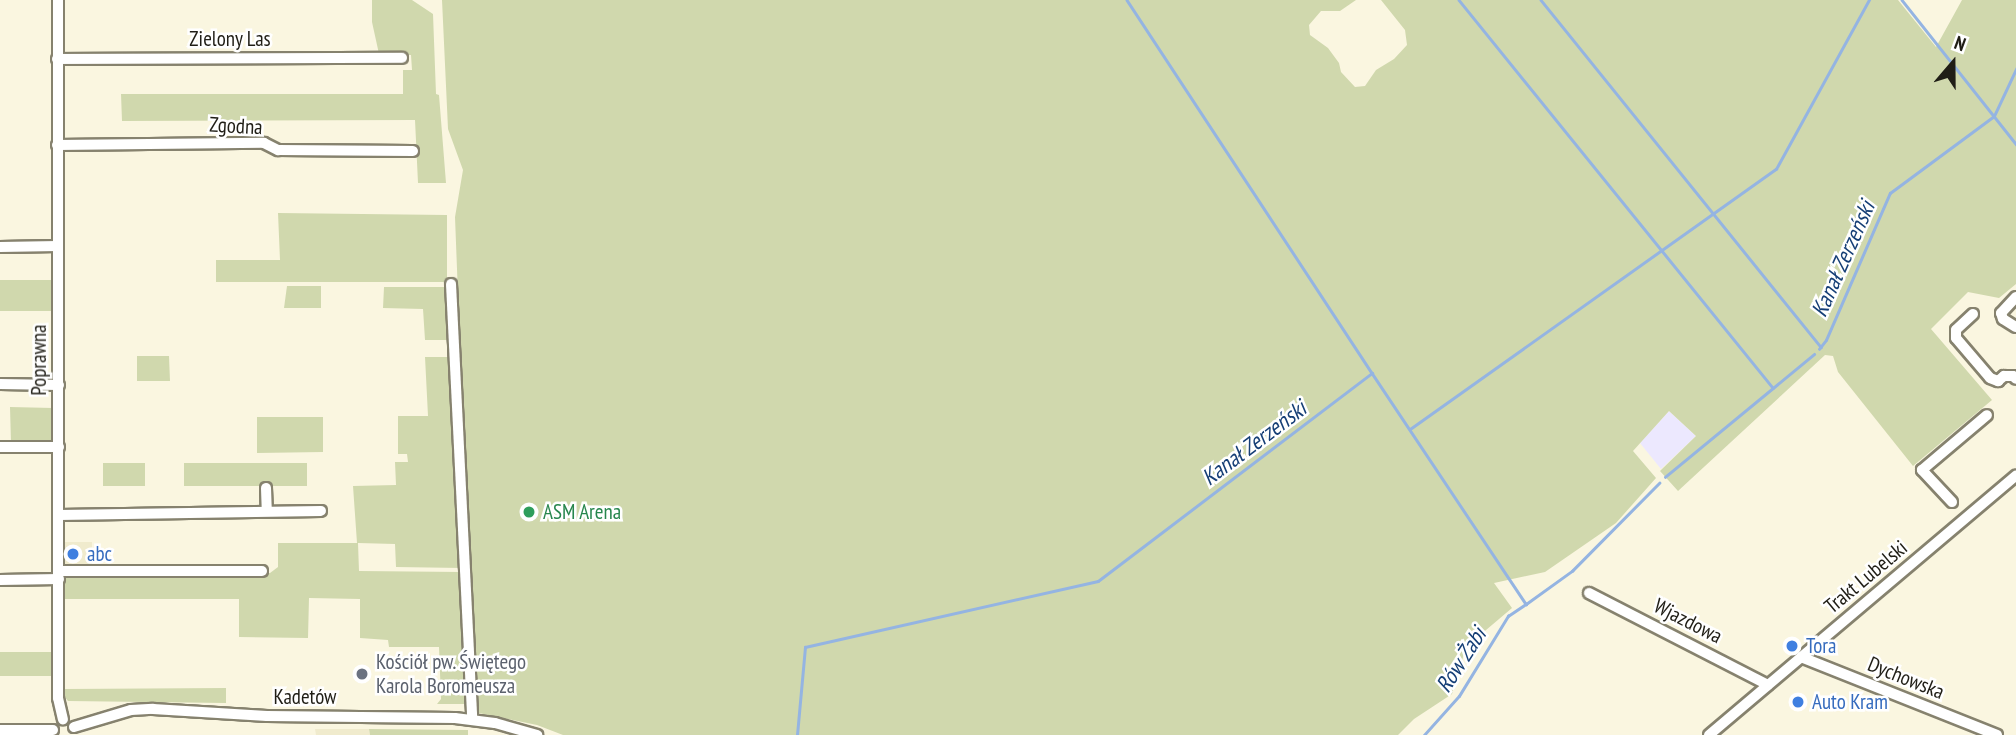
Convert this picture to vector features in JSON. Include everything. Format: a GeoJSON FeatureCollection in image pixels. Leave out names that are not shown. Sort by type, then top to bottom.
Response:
{"type":"FeatureCollection","features":[{"type":"Feature","properties":{"kind":"street","name":"Poprawna"},"geometry":{"type":"LineString","coordinates":[[58,0],[58,698],[63,719]]}},
{"type":"Feature","properties":{"kind":"street","name":"Zielony Las"},"geometry":{"type":"LineString","coordinates":[[57,59],[402,58]]}},
{"type":"Feature","properties":{"kind":"street","name":"Zgodna"},"geometry":{"type":"LineString","coordinates":[[57,145],[264,143],[278,150],[413,151]]}},
{"type":"Feature","properties":{"kind":"street"},"geometry":{"type":"LineString","coordinates":[[0,247],[58,246]]}},
{"type":"Feature","properties":{"kind":"street"},"geometry":{"type":"LineString","coordinates":[[451,285],[472,719]]}},
{"type":"Feature","properties":{"kind":"street"},"geometry":{"type":"LineString","coordinates":[[2016,297],[2001,313],[2003,319],[2016,327]]}},
{"type":"Feature","properties":{"kind":"street"},"geometry":{"type":"LineString","coordinates":[[1973,314],[1956,330],[1956,338],[1990,378],[1998,381],[2004,376],[2014,376],[2016,379]]}},
{"type":"Feature","properties":{"kind":"street"},"geometry":{"type":"LineString","coordinates":[[0,384],[59,385]]}},
{"type":"Feature","properties":{"kind":"street"},"geometry":{"type":"LineString","coordinates":[[1952,502],[1922,470],[1987,415]]}},
{"type":"Feature","properties":{"kind":"street"},"geometry":{"type":"LineString","coordinates":[[0,447],[59,447]]}},
{"type":"Feature","properties":{"kind":"street","name":"Trakt Lubelski"},"geometry":{"type":"LineString","coordinates":[[1709,735],[2016,476]]}},
{"type":"Feature","properties":{"kind":"street"},"geometry":{"type":"LineString","coordinates":[[266,488],[267,511]]}},
{"type":"Feature","properties":{"kind":"street"},"geometry":{"type":"LineString","coordinates":[[59,515],[321,511]]}},
{"type":"Feature","properties":{"kind":"street"},"geometry":{"type":"LineString","coordinates":[[0,580],[59,575],[262,571]]}},
{"type":"Feature","properties":{"kind":"street","name":"Wjazdowa"},"geometry":{"type":"LineString","coordinates":[[1589,593],[1768,685]]}},
{"type":"Feature","properties":{"kind":"street","name":"Dychowska"},"geometry":{"type":"LineString","coordinates":[[1801,657],[1997,735]]}},
{"type":"Feature","properties":{"kind":"street","name":"Kadetów"},"geometry":{"type":"LineString","coordinates":[[74,731],[140,709],[267,716],[472,719],[537,735]]}},
{"type":"Feature","properties":{"kind":"street"},"geometry":{"type":"LineString","coordinates":[[0,730],[54,733],[57,722],[63,719],[71,722],[74,731]]}},
{"type":"Feature","properties":{"kind":"shaded area"},"geometry":{"type":"Polygon","coordinates":[[[1669,411],[1696,436],[1661,469],[1640,443],[1669,411]]]}},
{"type":"Feature","properties":{"kind":"shaded area"},"geometry":{"type":"Polygon","coordinates":[[[65,542],[92,542],[92,567],[65,567],[65,542]]]}},
{"type":"Feature","properties":{"kind":"shaded area"},"geometry":{"type":"Polygon","coordinates":[[[315,729],[369,729],[370,735],[316,735],[315,729]]]}},
{"type":"Feature","properties":{"kind":"green space"},"geometry":{"type":"Polygon","coordinates":[[[372,0],[412,0],[433,14],[436,94],[439,95],[446,183],[418,183],[415,120],[122,121],[121,94],[403,94],[403,70],[412,70],[411,55],[379,54],[372,22],[372,0]]]}},
{"type":"Feature","properties":{"kind":"green space"},"geometry":{"type":"Polygon","coordinates":[[[442,0],[1356,0],[1340,11],[1321,11],[1309,25],[1310,35],[1328,48],[1339,63],[1341,72],[1355,87],[1365,86],[1376,70],[1394,59],[1407,45],[1405,30],[1381,0],[1898,0],[1936,47],[1962,0],[2016,0],[2016,284],[1999,298],[1968,292],[1931,329],[1992,400],[1913,466],[1838,372],[1833,356],[1825,355],[1678,491],[1660,471],[1696,436],[1669,411],[1633,451],[1656,478],[1616,523],[1545,572],[1494,583],[1512,608],[1466,647],[1452,694],[1414,719],[1398,735],[563,735],[537,725],[474,712],[455,217],[463,170],[448,129],[442,0]]]}},
{"type":"Feature","properties":{"kind":"green space"},"geometry":{"type":"Polygon","coordinates":[[[278,213],[447,215],[447,278],[444,282],[216,282],[216,260],[280,260],[278,213]]]}},
{"type":"Feature","properties":{"kind":"green space"},"geometry":{"type":"Polygon","coordinates":[[[0,280],[52,280],[54,311],[0,311],[0,280]]]}},
{"type":"Feature","properties":{"kind":"green space"},"geometry":{"type":"Polygon","coordinates":[[[287,286],[321,286],[321,308],[284,308],[287,286]]]}},
{"type":"Feature","properties":{"kind":"green space"},"geometry":{"type":"Polygon","coordinates":[[[384,287],[444,287],[450,295],[452,335],[447,340],[425,340],[423,309],[383,308],[384,287]]]}},
{"type":"Feature","properties":{"kind":"green space"},"geometry":{"type":"Polygon","coordinates":[[[137,356],[169,356],[170,381],[137,381],[137,356]]]}},
{"type":"Feature","properties":{"kind":"green space"},"geometry":{"type":"Polygon","coordinates":[[[425,357],[453,357],[462,568],[396,567],[395,544],[358,543],[359,571],[462,572],[467,704],[437,704],[441,699],[439,647],[389,647],[388,640],[360,638],[360,599],[309,598],[308,638],[239,637],[239,599],[64,599],[64,576],[270,573],[278,567],[278,543],[357,543],[353,486],[396,485],[395,462],[408,462],[407,454],[398,454],[398,416],[428,416],[425,357]]]}},
{"type":"Feature","properties":{"kind":"green space"},"geometry":{"type":"Polygon","coordinates":[[[10,407],[53,408],[54,444],[11,443],[10,407]]]}},
{"type":"Feature","properties":{"kind":"green space"},"geometry":{"type":"Polygon","coordinates":[[[257,417],[323,417],[323,452],[257,453],[257,417]]]}},
{"type":"Feature","properties":{"kind":"green space"},"geometry":{"type":"Polygon","coordinates":[[[103,463],[145,463],[145,486],[103,486],[103,463]]]}},
{"type":"Feature","properties":{"kind":"green space"},"geometry":{"type":"Polygon","coordinates":[[[184,463],[307,463],[307,486],[184,486],[184,463]]]}},
{"type":"Feature","properties":{"kind":"green space"},"geometry":{"type":"Polygon","coordinates":[[[0,652],[53,652],[53,676],[0,676],[0,652]]]}},
{"type":"Feature","properties":{"kind":"green space"},"geometry":{"type":"Polygon","coordinates":[[[226,688],[226,703],[68,701],[64,696],[64,689],[226,688]]]}},
{"type":"Feature","properties":{"kind":"green space"},"geometry":{"type":"Polygon","coordinates":[[[369,729],[468,730],[468,735],[370,735],[369,729]]]}},
{"type":"Feature","properties":{"kind":"waterway"},"geometry":{"type":"LineString","coordinates":[[1127,0],[1372,373]]}},
{"type":"Feature","properties":{"kind":"waterway"},"geometry":{"type":"LineString","coordinates":[[1459,0],[1773,388]]}},
{"type":"Feature","properties":{"kind":"waterway"},"geometry":{"type":"LineString","coordinates":[[1541,0],[1821,347]]}},
{"type":"Feature","properties":{"kind":"waterway"},"geometry":{"type":"LineString","coordinates":[[1410,429],[1776,169],[1869,0]]}},
{"type":"Feature","properties":{"kind":"waterway"},"geometry":{"type":"LineString","coordinates":[[1902,0],[2016,144]]}},
{"type":"Feature","properties":{"kind":"waterway","name":"Kanał Zerzeński"},"geometry":{"type":"LineString","coordinates":[[1819,349],[1826,340],[1890,193],[1994,116],[2016,69]]}},
{"type":"Feature","properties":{"kind":"waterway","name":"Kanał Zerzeński"},"geometry":{"type":"LineString","coordinates":[[1665,477],[1814,354]]}},
{"type":"Feature","properties":{"kind":"waterway","name":"Kanał Zerzeński"},"geometry":{"type":"LineString","coordinates":[[797,735],[805,647],[1098,581],[1372,373],[1526,604],[1572,571],[1659,483]]}},
{"type":"Feature","properties":{"kind":"waterway","name":"Rów Żabi"},"geometry":{"type":"LineString","coordinates":[[1424,735],[1459,696],[1508,616],[1526,604]]}},
{"type":"Feature","properties":{"kind":"place","name":"ASM Arena"},"geometry":{"type":"Point","coordinates":[529,512]}},
{"type":"Feature","properties":{"kind":"place","name":"abc"},"geometry":{"type":"Point","coordinates":[73,554]}},
{"type":"Feature","properties":{"kind":"place","name":"Tora"},"geometry":{"type":"Point","coordinates":[1792,646]}},
{"type":"Feature","properties":{"kind":"place","name":"Kościół pw. Świętego Karola Boromeusza"},"geometry":{"type":"Point","coordinates":[362,674]}},
{"type":"Feature","properties":{"kind":"place","name":"Auto Kram"},"geometry":{"type":"Point","coordinates":[1798,702]}}]}
